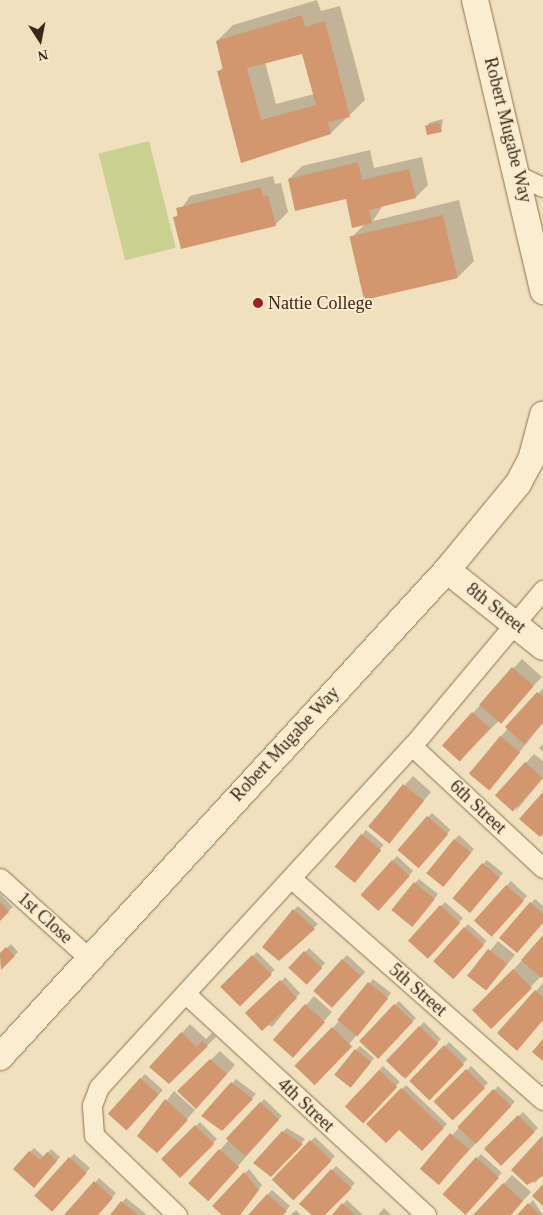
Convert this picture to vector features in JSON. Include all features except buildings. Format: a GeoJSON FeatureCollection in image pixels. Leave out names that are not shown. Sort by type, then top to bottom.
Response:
{"type":"FeatureCollection","features":[{"type":"Feature","properties":{"kind":"street","name":"Robert Mugabe Way"},"geometry":{"type":"LineString","coordinates":[[475,0],[519,176],[543,291]]}},
{"type":"Feature","properties":{"kind":"street"},"geometry":{"type":"LineString","coordinates":[[519,176],[543,187]]}},
{"type":"Feature","properties":{"kind":"street","name":"Robert Mugabe Way"},"geometry":{"type":"LineString","coordinates":[[0,1057],[447,570],[518,484],[531,460],[543,415]]}},
{"type":"Feature","properties":{"kind":"street","name":"8th Street"},"geometry":{"type":"LineString","coordinates":[[447,570],[514,621],[543,647]]}},
{"type":"Feature","properties":{"kind":"street"},"geometry":{"type":"LineString","coordinates":[[177,1215],[94,1134],[92,1105],[99,1087],[187,995],[412,746],[514,621],[543,590]]}},
{"type":"Feature","properties":{"kind":"street","name":"6th Street"},"geometry":{"type":"LineString","coordinates":[[412,746],[543,868]]}},
{"type":"Feature","properties":{"kind":"street","name":"1st Close"},"geometry":{"type":"LineString","coordinates":[[0,878],[89,958]]}},
{"type":"Feature","properties":{"kind":"street","name":"5th Street"},"geometry":{"type":"LineString","coordinates":[[292,879],[543,1100]]}},
{"type":"Feature","properties":{"kind":"street","name":"4th Street"},"geometry":{"type":"LineString","coordinates":[[187,995],[426,1215]]}},
{"type":"Feature","properties":{"kind":"green space"},"geometry":{"type":"Polygon","coordinates":[[[149,141],[176,248],[125,260],[99,154],[149,141]]]}},
{"type":"Feature","properties":{"kind":"place","name":"Nattie College"},"geometry":{"type":"Point","coordinates":[258,303]}}]}
